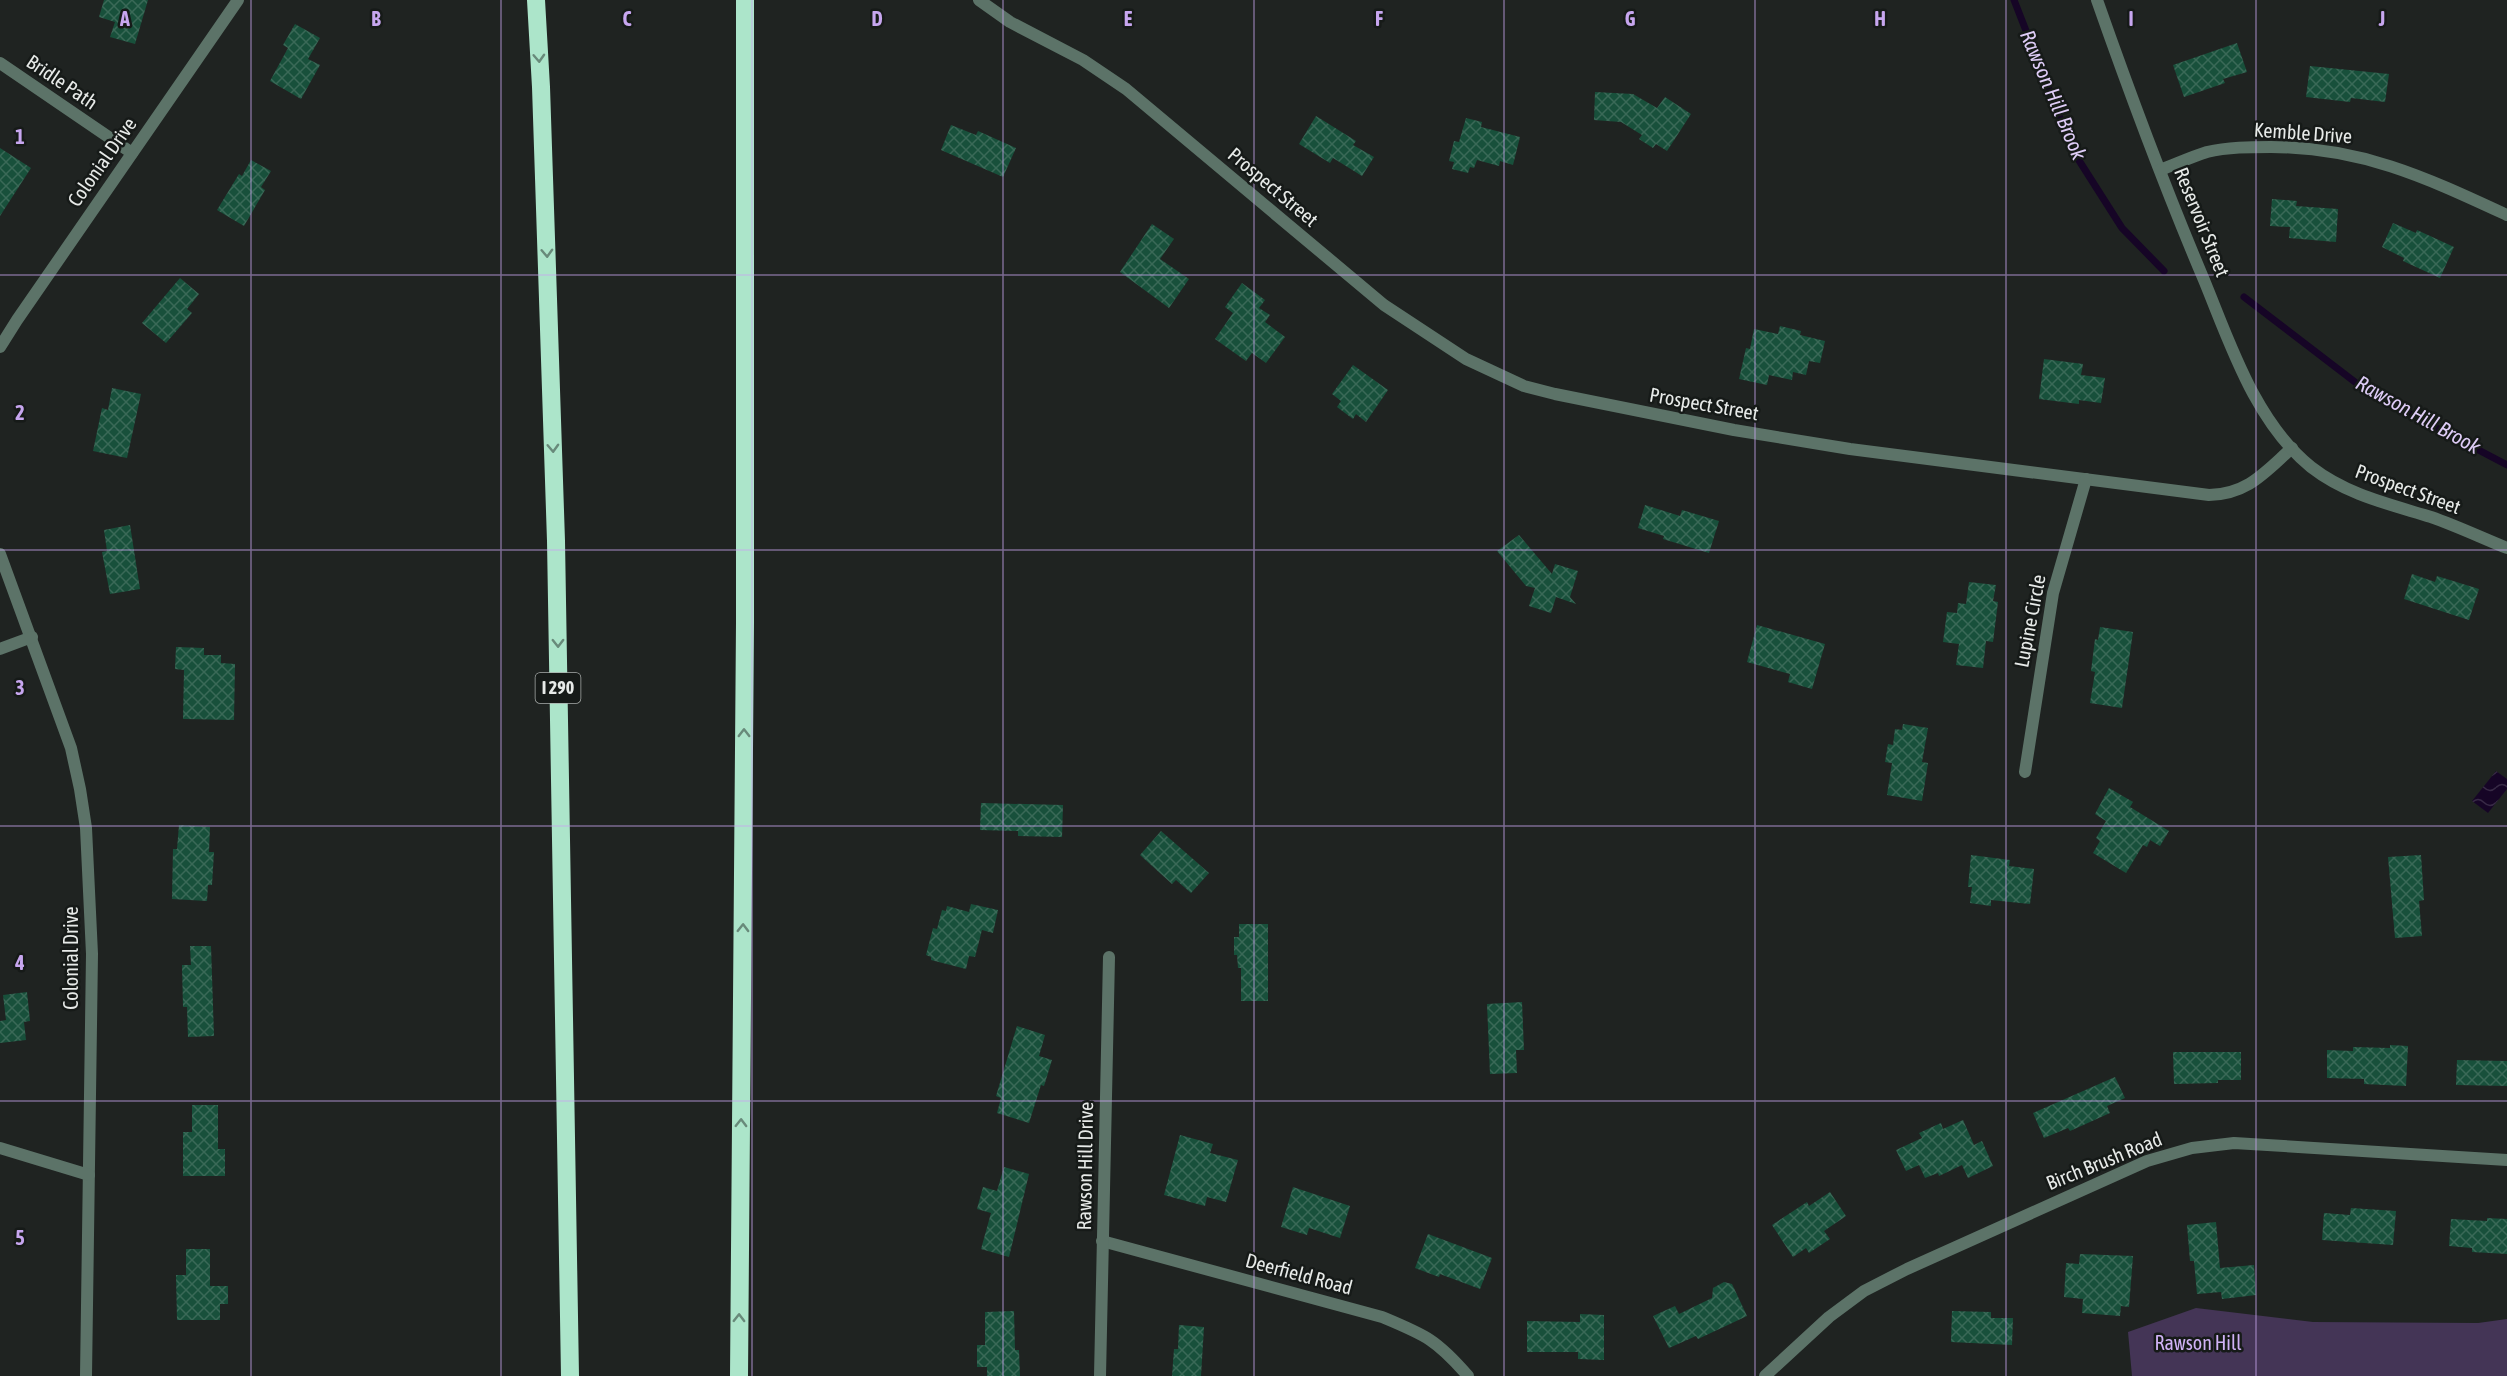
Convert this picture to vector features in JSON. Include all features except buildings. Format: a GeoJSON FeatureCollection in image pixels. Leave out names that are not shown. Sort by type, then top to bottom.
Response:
{"type":"FeatureCollection","features":[{"type":"Feature","properties":{"kind":"highway","name":"I 290"},"geometry":{"type":"LineString","coordinates":[[536,0],[556,541],[570,1376]]}},
{"type":"Feature","properties":{"kind":"highway"},"geometry":{"type":"LineString","coordinates":[[739,1376],[745,635],[745,0]]}},
{"type":"Feature","properties":{"kind":"street","name":"Colonial Drive"},"geometry":{"type":"LineString","coordinates":[[0,347],[238,0]]}},
{"type":"Feature","properties":{"kind":"street","name":"Prospect Street"},"geometry":{"type":"LineString","coordinates":[[979,0],[1010,22],[1083,60],[1126,89],[1384,305],[1447,348],[1524,386],[1734,430],[1851,449],[2210,495],[2224,495],[2246,488],[2292,448],[2310,466],[2353,492],[2375,501],[2434,518],[2507,548]]}},
{"type":"Feature","properties":{"kind":"street","name":"Reservoir Street"},"geometry":{"type":"LineString","coordinates":[[2097,0],[2160,170],[2240,364],[2263,409],[2292,448]]}},
{"type":"Feature","properties":{"kind":"street","name":"Bridle Path"},"geometry":{"type":"LineString","coordinates":[[0,63],[132,153]]}},
{"type":"Feature","properties":{"kind":"street","name":"Kemble Drive"},"geometry":{"type":"LineString","coordinates":[[2160,170],[2207,152],[2229,149],[2275,147],[2321,150],[2358,155],[2392,165],[2507,215]]}},
{"type":"Feature","properties":{"kind":"street","name":"Lupine Circle"},"geometry":{"type":"LineString","coordinates":[[2025,772],[2053,593],[2086,479]]}},
{"type":"Feature","properties":{"kind":"street","name":"Colonial Drive"},"geometry":{"type":"LineString","coordinates":[[0,554],[71,748],[81,789],[86,828],[92,954],[86,1376]]}},
{"type":"Feature","properties":{"kind":"street"},"geometry":{"type":"LineString","coordinates":[[0,649],[32,637]]}},
{"type":"Feature","properties":{"kind":"street","name":"Rawson Hill Drive"},"geometry":{"type":"LineString","coordinates":[[1100,1376],[1109,957]]}},
{"type":"Feature","properties":{"kind":"street","name":"Birch Brush Road"},"geometry":{"type":"LineString","coordinates":[[1765,1376],[1829,1317],[1870,1288],[2147,1161],[2192,1148],[2234,1143],[2507,1160]]}},
{"type":"Feature","properties":{"kind":"street"},"geometry":{"type":"LineString","coordinates":[[0,1148],[89,1175]]}},
{"type":"Feature","properties":{"kind":"street","name":"Deerfield Road"},"geometry":{"type":"LineString","coordinates":[[1102,1241],[1382,1317],[1411,1328],[1437,1343],[1468,1376]]}},
{"type":"Feature","properties":{"kind":"green space","name":"Rawson Hill"},"geometry":{"type":"Polygon","coordinates":[[[2196,1308],[2313,1322],[2478,1323],[2507,1319],[2507,1376],[2132,1376],[2128,1332],[2196,1308]]]}},
{"type":"Feature","properties":{"kind":"water"},"geometry":{"type":"Polygon","coordinates":[[[2496,771],[2507,779],[2507,789],[2488,813],[2472,801],[2496,771]]]}},
{"type":"Feature","properties":{"kind":"waterway","name":"Rawson Hill Brook"},"geometry":{"type":"LineString","coordinates":[[2014,0],[2073,151],[2122,228],[2164,271]]}},
{"type":"Feature","properties":{"kind":"waterway","name":"Rawson Hill Brook"},"geometry":{"type":"LineString","coordinates":[[2244,297],[2368,392],[2507,465]]}}]}
